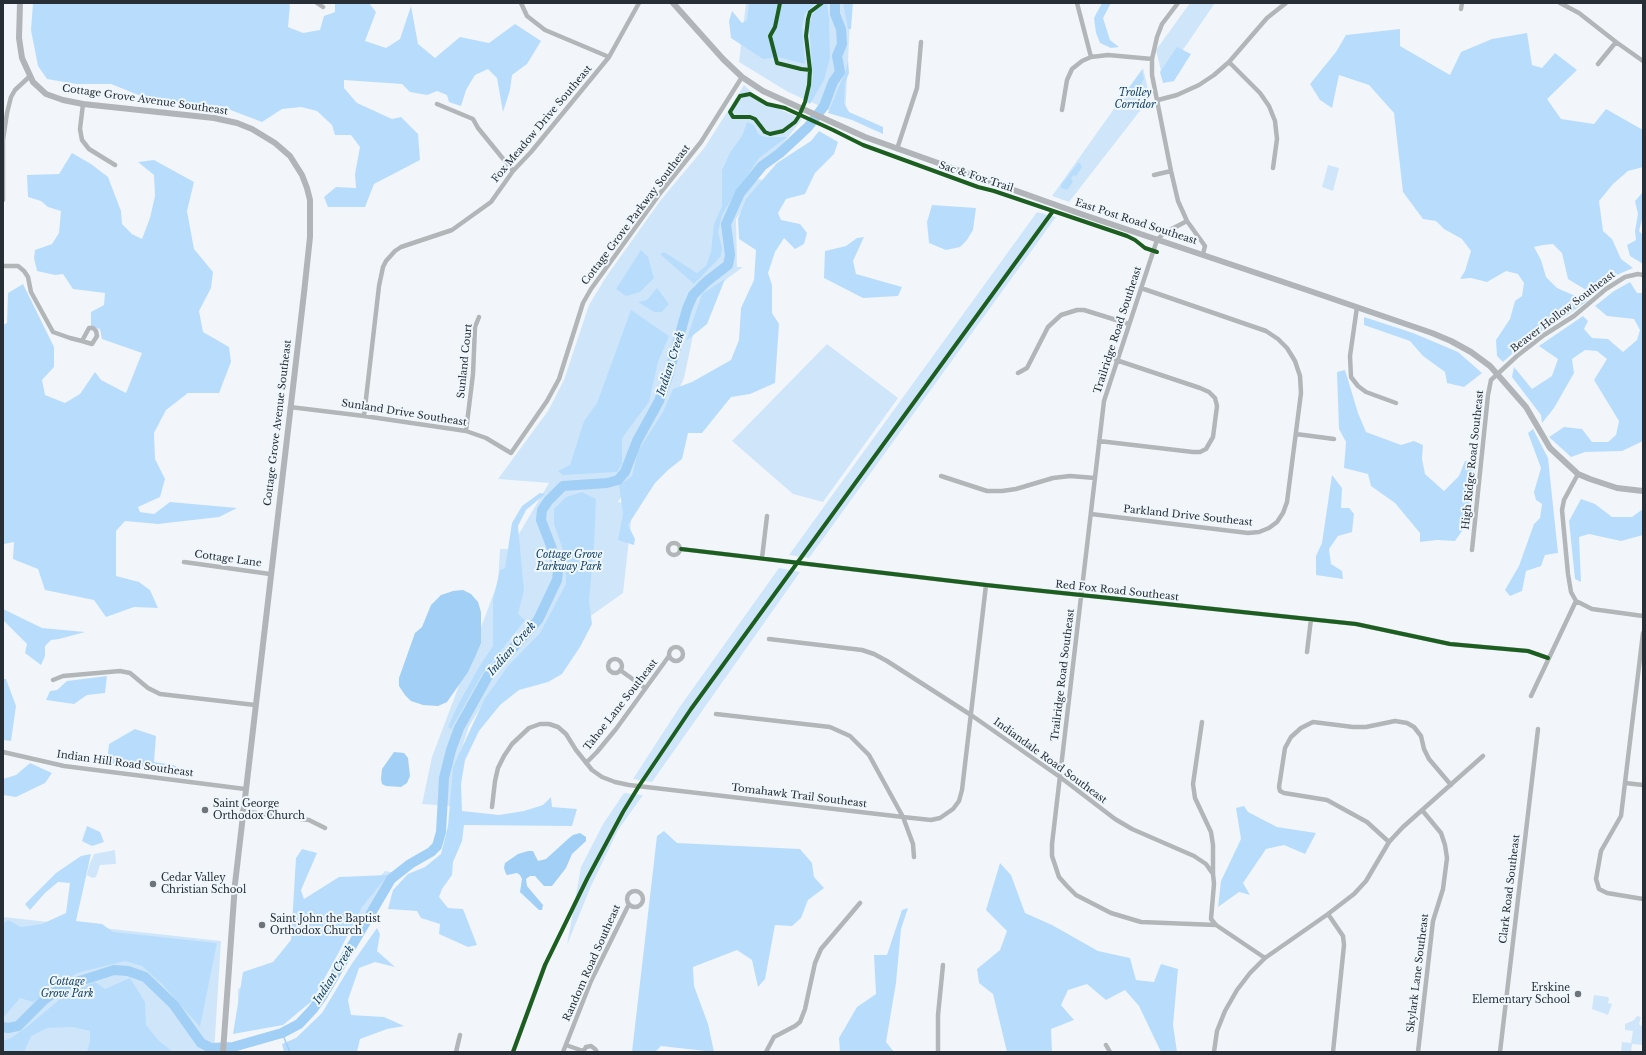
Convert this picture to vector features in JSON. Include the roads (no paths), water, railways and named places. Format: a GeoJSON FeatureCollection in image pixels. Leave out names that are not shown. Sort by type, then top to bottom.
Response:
{"type":"FeatureCollection","features":[{"type":"Feature","properties":{"kind":"main road","name":"Cottage Grove Avenue Southeast"},"geometry":{"type":"LineString","coordinates":[[20,3],[19,45],[29,77],[38,88],[52,97],[83,104],[187,114],[236,123],[256,131],[275,142],[290,156],[298,167],[307,188],[311,221],[304,293],[242,811],[232,906],[223,1052]]}},
{"type":"Feature","properties":{"kind":"main road","name":"East Post Road Southeast"},"geometry":{"type":"LineString","coordinates":[[673,3],[723,59],[742,77],[763,91],[865,137],[1157,240],[1203,254],[1446,339],[1471,352],[1498,374],[1526,407],[1550,448],[1578,474],[1617,488],[1643,491]]}},
{"type":"Feature","properties":{"kind":"street"},"geometry":{"type":"LineString","coordinates":[[317,3],[323,7]]}},
{"type":"Feature","properties":{"kind":"street"},"geometry":{"type":"LineString","coordinates":[[521,3],[527,16],[545,30],[609,57]]}},
{"type":"Feature","properties":{"kind":"street","name":"Fox Meadow Drive Southeast"},"geometry":{"type":"LineString","coordinates":[[364,416],[379,286],[383,267],[386,261],[401,247],[452,230],[491,202],[513,171],[531,152],[609,57],[639,3]]}},
{"type":"Feature","properties":{"kind":"street"},"geometry":{"type":"LineString","coordinates":[[1078,3],[1091,57]]}},
{"type":"Feature","properties":{"kind":"street"},"geometry":{"type":"LineString","coordinates":[[1178,3],[1162,24],[1157,37],[1152,59],[1152,76],[1178,201],[1187,221],[1205,246],[1203,254]]}},
{"type":"Feature","properties":{"kind":"street"},"geometry":{"type":"LineString","coordinates":[[1158,100],[1177,95],[1199,85],[1229,62],[1268,18],[1286,3]]}},
{"type":"Feature","properties":{"kind":"street"},"geometry":{"type":"LineString","coordinates":[[1461,9],[1462,3]]}},
{"type":"Feature","properties":{"kind":"street"},"geometry":{"type":"LineString","coordinates":[[1560,3],[1579,13],[1643,61]]}},
{"type":"Feature","properties":{"kind":"street"},"geometry":{"type":"LineString","coordinates":[[897,149],[917,88],[921,42]]}},
{"type":"Feature","properties":{"kind":"street"},"geometry":{"type":"LineString","coordinates":[[1598,64],[1616,42]]}},
{"type":"Feature","properties":{"kind":"street"},"geometry":{"type":"LineString","coordinates":[[1062,110],[1067,80],[1072,69],[1082,61],[1091,57],[1108,55],[1152,59]]}},
{"type":"Feature","properties":{"kind":"street"},"geometry":{"type":"LineString","coordinates":[[1229,62],[1260,93],[1269,106],[1275,121],[1277,139],[1273,168]]}},
{"type":"Feature","properties":{"kind":"street"},"geometry":{"type":"LineString","coordinates":[[3,200],[3,140],[6,113],[15,90],[29,77]]}},
{"type":"Feature","properties":{"kind":"street","name":"Cottage Grove Parkway Southeast"},"geometry":{"type":"LineString","coordinates":[[511,453],[547,400],[559,379],[583,303],[591,289],[661,192],[701,142],[742,77]]}},
{"type":"Feature","properties":{"kind":"street"},"geometry":{"type":"LineString","coordinates":[[83,104],[80,128],[82,140],[89,149],[115,165]]}},
{"type":"Feature","properties":{"kind":"street"},"geometry":{"type":"LineString","coordinates":[[437,104],[473,119],[478,128],[513,171]]}},
{"type":"Feature","properties":{"kind":"street"},"geometry":{"type":"LineString","coordinates":[[1154,175],[1171,171]]}},
{"type":"Feature","properties":{"kind":"street"},"geometry":{"type":"LineString","coordinates":[[1157,240],[1164,233],[1187,221]]}},
{"type":"Feature","properties":{"kind":"street","name":"Trailridge Road Southeast"},"geometry":{"type":"LineString","coordinates":[[1157,240],[1116,360],[1104,401],[1052,844],[1052,856],[1060,877],[1066,886],[1076,895],[1111,913],[1132,921],[1141,922],[1216,924]]}},
{"type":"Feature","properties":{"kind":"street"},"geometry":{"type":"LineString","coordinates":[[3,266],[18,266],[24,271],[28,277],[31,292],[53,332],[82,341]]}},
{"type":"Feature","properties":{"kind":"street","name":"Beaver Hollow Southeast"},"geometry":{"type":"LineString","coordinates":[[1498,374],[1517,356],[1544,335],[1574,316],[1606,289],[1625,277],[1638,274],[1643,275]]}},
{"type":"Feature","properties":{"kind":"street","name":"Parkland Drive Southeast"},"geometry":{"type":"LineString","coordinates":[[1090,514],[1248,533],[1259,532],[1269,528],[1277,522],[1283,513],[1286,502],[1301,393],[1300,376],[1287,348],[1278,339],[1255,326],[1141,288]]}},
{"type":"Feature","properties":{"kind":"street"},"geometry":{"type":"LineString","coordinates":[[1357,307],[1350,356],[1351,377],[1358,386],[1366,392],[1396,402]]}},
{"type":"Feature","properties":{"kind":"street"},"geometry":{"type":"LineString","coordinates":[[1018,373],[1027,368],[1048,327],[1061,315],[1077,310],[1084,310],[1128,324]]}},
{"type":"Feature","properties":{"kind":"street","name":"Sunland Court"},"geometry":{"type":"LineString","coordinates":[[466,431],[473,374],[475,326],[479,317]]}},
{"type":"Feature","properties":{"kind":"street"},"geometry":{"type":"LineString","coordinates":[[1099,441],[1200,452],[1206,449],[1213,437],[1217,406],[1215,398],[1209,392],[1116,360]]}},
{"type":"Feature","properties":{"kind":"street","name":"High Ridge Road Southeast"},"geometry":{"type":"LineString","coordinates":[[1472,550],[1488,395],[1491,380],[1498,374]]}},
{"type":"Feature","properties":{"kind":"street","name":"Sunland Drive Southeast"},"geometry":{"type":"LineString","coordinates":[[290,406],[466,431],[486,438],[511,453]]}},
{"type":"Feature","properties":{"kind":"street"},"geometry":{"type":"LineString","coordinates":[[1296,434],[1334,439]]}},
{"type":"Feature","properties":{"kind":"street"},"geometry":{"type":"LineString","coordinates":[[1578,474],[1564,500],[1562,510],[1571,592],[1576,601],[1592,609],[1643,616]]}},
{"type":"Feature","properties":{"kind":"street"},"geometry":{"type":"LineString","coordinates":[[941,476],[987,490],[1002,491],[1022,488],[1053,478],[1070,476],[1095,478]]}},
{"type":"Feature","properties":{"kind":"street"},"geometry":{"type":"LineString","coordinates":[[762,558],[767,516]]}},
{"type":"Feature","properties":{"kind":"street","name":"Red Fox Road Southeast"},"geometry":{"type":"LineString","coordinates":[[681,549],[986,585],[1356,624],[1450,644],[1528,651],[1548,658]]}},
{"type":"Feature","properties":{"kind":"street","name":"Cottage Lane"},"geometry":{"type":"LineString","coordinates":[[184,562],[270,574]]}},
{"type":"Feature","properties":{"kind":"street","name":"Tomahawk Trail Southeast"},"geometry":{"type":"LineString","coordinates":[[492,807],[495,781],[504,756],[512,744],[529,728],[540,724],[549,724],[558,727],[566,734],[586,763],[602,777],[615,782],[629,785],[903,817],[931,820],[940,818],[954,809],[960,801],[986,585]]}},
{"type":"Feature","properties":{"kind":"street"},"geometry":{"type":"LineString","coordinates":[[1531,696],[1576,601]]}},
{"type":"Feature","properties":{"kind":"street"},"geometry":{"type":"LineString","coordinates":[[1308,652],[1311,619]]}},
{"type":"Feature","properties":{"kind":"street"},"geometry":{"type":"LineString","coordinates":[[1643,633],[1621,816],[1601,851],[1596,879],[1599,889],[1607,894],[1643,899]]}},
{"type":"Feature","properties":{"kind":"street","name":"Indiandale Road Southeast"},"geometry":{"type":"LineString","coordinates":[[769,639],[862,650],[874,654],[971,715],[1060,777],[1115,819],[1132,829],[1194,856],[1206,864],[1213,874]]}},
{"type":"Feature","properties":{"kind":"street","name":"Tahoe Lane Southeast"},"geometry":{"type":"LineString","coordinates":[[586,763],[598,752],[616,729],[669,656]]}},
{"type":"Feature","properties":{"kind":"street"},"geometry":{"type":"LineString","coordinates":[[620,670],[645,688]]}},
{"type":"Feature","properties":{"kind":"street"},"geometry":{"type":"LineString","coordinates":[[53,680],[63,676],[120,671],[130,674],[148,688],[160,694],[255,705]]}},
{"type":"Feature","properties":{"kind":"street"},"geometry":{"type":"LineString","coordinates":[[716,714],[830,727],[850,736],[861,745],[869,755],[903,817],[913,844],[914,857]]}},
{"type":"Feature","properties":{"kind":"street"},"geometry":{"type":"LineString","coordinates":[[1389,842],[1367,822],[1327,800],[1284,793],[1280,791],[1279,787],[1285,748],[1291,737],[1301,728],[1313,722],[1353,727],[1395,721],[1407,723],[1414,727],[1421,736],[1424,749],[1430,759],[1451,785]]}},
{"type":"Feature","properties":{"kind":"street"},"geometry":{"type":"LineString","coordinates":[[1202,722],[1193,784],[1195,798],[1211,832],[1213,845],[1214,884],[1211,919],[1265,958]]}},
{"type":"Feature","properties":{"kind":"street","name":"Clark Road Southeast"},"geometry":{"type":"LineString","coordinates":[[1500,1052],[1538,729]]}},
{"type":"Feature","properties":{"kind":"street","name":"Indian Hill Road Southeast"},"geometry":{"type":"LineString","coordinates":[[3,752],[64,766],[245,789]]}},
{"type":"Feature","properties":{"kind":"street"},"geometry":{"type":"LineString","coordinates":[[1214,1052],[1217,1031],[1225,1011],[1237,990],[1250,973],[1265,958],[1354,894],[1366,881],[1389,842],[1403,826],[1483,756]]}},
{"type":"Feature","properties":{"kind":"street"},"geometry":{"type":"LineString","coordinates":[[1625,783],[1643,785]]}},
{"type":"Feature","properties":{"kind":"street","name":"Skylark Lane Southeast"},"geometry":{"type":"LineString","coordinates":[[1418,1052],[1432,921],[1443,889],[1447,858],[1441,833],[1422,810]]}},
{"type":"Feature","properties":{"kind":"street"},"geometry":{"type":"LineString","coordinates":[[242,811],[309,820],[324,828]]}},
{"type":"Feature","properties":{"kind":"street"},"geometry":{"type":"LineString","coordinates":[[766,1052],[774,1037],[800,1022],[805,1009],[815,963],[821,949],[860,903]]}},
{"type":"Feature","properties":{"kind":"street","name":"Random Road Southeast"},"geometry":{"type":"LineString","coordinates":[[563,1052],[591,981],[629,904]]}},
{"type":"Feature","properties":{"kind":"street"},"geometry":{"type":"LineString","coordinates":[[1328,914],[1343,936],[1344,945],[1333,1052]]}},
{"type":"Feature","properties":{"kind":"street"},"geometry":{"type":"LineString","coordinates":[[513,1052],[545,965]]}},
{"type":"Feature","properties":{"kind":"street"},"geometry":{"type":"LineString","coordinates":[[938,1052],[938,1015],[943,965]]}},
{"type":"Feature","properties":{"kind":"street"},"geometry":{"type":"LineString","coordinates":[[456,1052],[460,1035]]}},
{"type":"Feature","properties":{"kind":"street"},"geometry":{"type":"LineString","coordinates":[[566,1045],[583,1052],[586,1047],[591,1046],[596,1049],[597,1052]]}},
{"type":"Feature","properties":{"kind":"street"},"geometry":{"type":"LineString","coordinates":[[1106,1045],[1110,1052]]}},
{"type":"Feature","properties":{"kind":"waterway","name":"Indian Creek"},"geometry":{"type":"LineString","coordinates":[[3,1027],[8,1028],[18,1026],[44,1000],[64,986],[114,970],[128,971],[145,977],[174,1005],[201,1043],[211,1048],[233,1047],[282,1033],[299,1024],[313,1009],[323,995],[391,879],[410,864],[431,852],[437,846],[441,832],[444,778],[451,750],[459,728],[488,676],[538,620],[557,580],[558,571],[551,546],[541,520],[542,510],[548,501],[563,486],[607,483],[618,480],[625,472],[637,441],[659,401],[668,376],[687,309],[693,295],[706,282],[728,265],[730,255],[726,224],[740,193],[762,166],[780,153],[808,127],[824,106],[833,82],[840,72],[837,56],[842,44],[841,29],[835,14],[835,3]]}},
{"type":"Feature","properties":{"kind":"waterway"},"geometry":{"type":"LineString","coordinates":[[282,1033],[290,1052]]}},
{"type":"Feature","properties":{"kind":"place","name":"Saint George Orthodox Church"},"geometry":{"type":"Point","coordinates":[205,810]}},
{"type":"Feature","properties":{"kind":"place","name":"Cedar Valley Christian School"},"geometry":{"type":"Point","coordinates":[153,884]}},
{"type":"Feature","properties":{"kind":"place","name":"Saint John the Baptist Orthodox Church"},"geometry":{"type":"Point","coordinates":[262,925]}},
{"type":"Feature","properties":{"kind":"place","name":"Erskine Elementary School"},"geometry":{"type":"Point","coordinates":[1578,994]}},
{"type":"Feature","properties":{"kind":"park label","name":"Trolley Corridor"},"geometry":{"type":"Point","coordinates":[1135,98]}},
{"type":"Feature","properties":{"kind":"park label","name":"Cottage Grove Parkway Park"},"geometry":{"type":"Point","coordinates":[569,560]}},
{"type":"Feature","properties":{"kind":"park label","name":"Cottage Grove Park"},"geometry":{"type":"Point","coordinates":[67,988]}}]}
